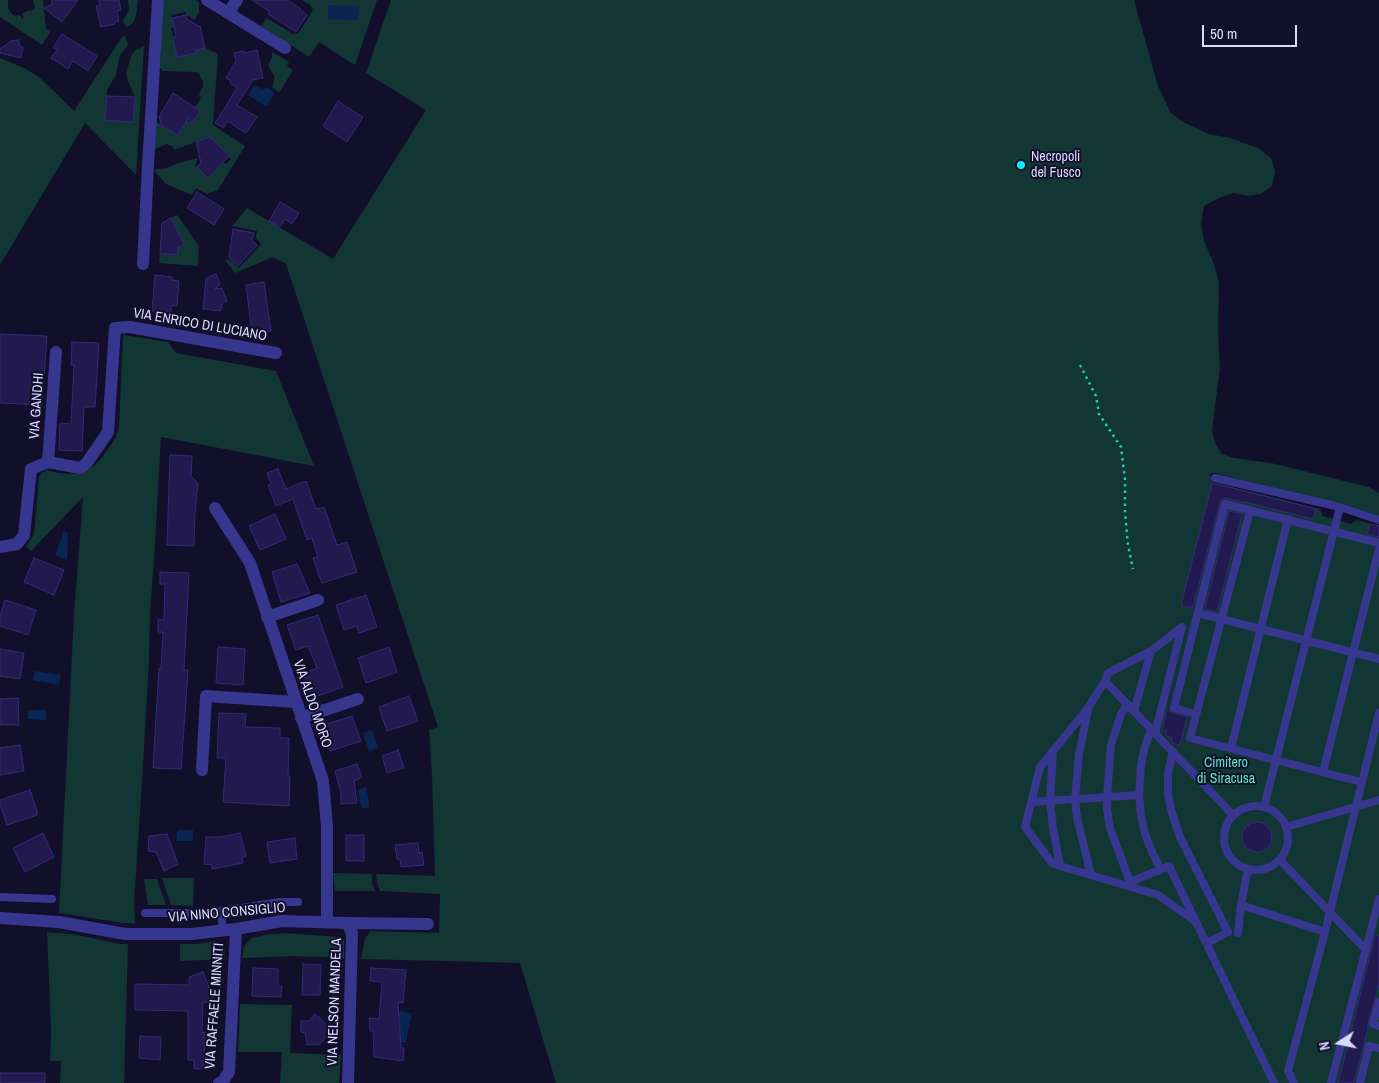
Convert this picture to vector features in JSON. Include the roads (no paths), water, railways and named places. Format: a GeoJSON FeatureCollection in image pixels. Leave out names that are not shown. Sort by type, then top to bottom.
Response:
{"type":"FeatureCollection","features":[{"type":"Feature","properties":{"kind":"street"},"geometry":{"type":"LineString","coordinates":[[143,264],[158,0]]}},
{"type":"Feature","properties":{"kind":"street"},"geometry":{"type":"LineString","coordinates":[[207,0],[285,48]]}},
{"type":"Feature","properties":{"kind":"street"},"geometry":{"type":"LineString","coordinates":[[228,13],[237,0]]}},
{"type":"Feature","properties":{"kind":"street","name":"VIA ENRICO DI LUCIANO"},"geometry":{"type":"LineString","coordinates":[[48,462],[80,468],[86,464],[108,432],[115,328],[130,327],[276,353]]}},
{"type":"Feature","properties":{"kind":"street","name":"VIA GANDHI"},"geometry":{"type":"LineString","coordinates":[[48,462],[56,352]]}},
{"type":"Feature","properties":{"kind":"street"},"geometry":{"type":"LineString","coordinates":[[0,547],[17,544],[24,535],[31,469],[48,462]]}},
{"type":"Feature","properties":{"kind":"street","name":"VIA ALDO MORO"},"geometry":{"type":"LineString","coordinates":[[215,508],[250,564],[323,781],[327,827],[327,922]]}},
{"type":"Feature","properties":{"kind":"street"},"geometry":{"type":"LineString","coordinates":[[267,617],[318,600]]}},
{"type":"Feature","properties":{"kind":"street"},"geometry":{"type":"LineString","coordinates":[[202,770],[206,696],[295,702]]}},
{"type":"Feature","properties":{"kind":"street"},"geometry":{"type":"LineString","coordinates":[[301,718],[358,700]]}},
{"type":"Feature","properties":{"kind":"street","name":"VIA NINO CONSIGLIO"},"geometry":{"type":"LineString","coordinates":[[0,917],[59,922],[125,934],[191,934],[282,921],[428,924]]}},
{"type":"Feature","properties":{"kind":"street","name":"VIA NELSON MANDELA"},"geometry":{"type":"LineString","coordinates":[[347,923],[352,932],[348,1083]]}},
{"type":"Feature","properties":{"kind":"street","name":"VIA RAFFAELE MINNITI"},"geometry":{"type":"LineString","coordinates":[[219,1083],[224,1080],[229,1072],[229,929]]}},
{"type":"Feature","properties":{"kind":"lane"},"geometry":{"type":"LineString","coordinates":[[1215,478],[1340,507],[1379,520]]}},
{"type":"Feature","properties":{"kind":"lane"},"geometry":{"type":"LineString","coordinates":[[1196,714],[1174,708],[1226,504],[1379,543]]}},
{"type":"Feature","properties":{"kind":"lane"},"geometry":{"type":"LineString","coordinates":[[1264,807],[1340,507]]}},
{"type":"Feature","properties":{"kind":"lane"},"geometry":{"type":"LineString","coordinates":[[1250,511],[1190,738],[1361,782]]}},
{"type":"Feature","properties":{"kind":"lane"},"geometry":{"type":"LineString","coordinates":[[1230,748],[1288,520]]}},
{"type":"Feature","properties":{"kind":"lane"},"geometry":{"type":"LineString","coordinates":[[1323,772],[1379,549]]}},
{"type":"Feature","properties":{"kind":"lane"},"geometry":{"type":"LineString","coordinates":[[1198,613],[1379,659]]}},
{"type":"Feature","properties":{"kind":"lane"},"geometry":{"type":"LineString","coordinates":[[1161,870],[1152,852],[1141,815],[1139,795],[1141,765],[1144,750],[1153,731],[1182,628],[1151,651],[1108,673],[1088,708],[1040,767],[1025,826],[1052,863],[1129,884],[1158,896],[1195,920]]}},
{"type":"Feature","properties":{"kind":"lane"},"geometry":{"type":"LineString","coordinates":[[1134,711],[1151,651]]}},
{"type":"Feature","properties":{"kind":"lane"},"geometry":{"type":"LineString","coordinates":[[1105,680],[1233,815]]}},
{"type":"Feature","properties":{"kind":"lane"},"geometry":{"type":"LineString","coordinates":[[1128,704],[1121,714],[1111,745],[1106,797],[1110,828],[1129,884]]}},
{"type":"Feature","properties":{"kind":"lane"},"geometry":{"type":"LineString","coordinates":[[1088,708],[1079,754],[1075,799],[1077,818],[1091,875]]}},
{"type":"Feature","properties":{"kind":"lane"},"geometry":{"type":"LineString","coordinates":[[1294,1083],[1288,1071],[1379,712]]}},
{"type":"Feature","properties":{"kind":"lane"},"geometry":{"type":"LineString","coordinates":[[1053,751],[1050,801],[1060,866]]}},
{"type":"Feature","properties":{"kind":"lane"},"geometry":{"type":"LineString","coordinates":[[1173,752],[1168,773],[1168,794],[1171,810],[1180,837],[1228,932],[1207,943]]}},
{"type":"Feature","properties":{"kind":"lane"},"geometry":{"type":"LineString","coordinates":[[1032,802],[1139,795]]}},
{"type":"Feature","properties":{"kind":"lane"},"geometry":{"type":"LineString","coordinates":[[1286,827],[1379,800]]}},
{"type":"Feature","properties":{"kind":"lane"},"geometry":{"type":"LineString","coordinates":[[1256,806],[1264,807],[1278,814],[1286,827],[1288,838],[1286,850],[1280,860],[1274,865],[1257,871],[1248,870],[1234,862],[1229,856],[1223,840],[1224,830],[1233,815],[1240,810],[1256,806]]}},
{"type":"Feature","properties":{"kind":"lane"},"geometry":{"type":"LineString","coordinates":[[1280,860],[1366,950]]}},
{"type":"Feature","properties":{"kind":"lane"},"geometry":{"type":"LineString","coordinates":[[1129,884],[1169,866],[1274,1083]]}},
{"type":"Feature","properties":{"kind":"lane"},"geometry":{"type":"LineString","coordinates":[[1238,933],[1244,883],[1248,870]]}},
{"type":"Feature","properties":{"kind":"lane"},"geometry":{"type":"LineString","coordinates":[[0,897],[52,899]]}},
{"type":"Feature","properties":{"kind":"lane"},"geometry":{"type":"LineString","coordinates":[[1331,1083],[1379,899]]}},
{"type":"Feature","properties":{"kind":"lane"},"geometry":{"type":"LineString","coordinates":[[145,913],[221,911],[280,902],[298,902]]}},
{"type":"Feature","properties":{"kind":"lane"},"geometry":{"type":"LineString","coordinates":[[1241,905],[1324,932]]}},
{"type":"Feature","properties":{"kind":"lane"},"geometry":{"type":"LineString","coordinates":[[221,911],[229,929]]}},
{"type":"Feature","properties":{"kind":"lane"},"geometry":{"type":"LineString","coordinates":[[1379,1002],[1373,1024],[1379,1026]]}},
{"type":"Feature","properties":{"kind":"lane"},"geometry":{"type":"LineString","coordinates":[[1360,1083],[1369,1046],[1379,1048]]}},
{"type":"Feature","properties":{"kind":"water"},"geometry":{"type":"Polygon","coordinates":[[[328,5],[359,6],[358,20],[328,19],[328,5]]]}},
{"type":"Feature","properties":{"kind":"water"},"geometry":{"type":"Polygon","coordinates":[[[254,85],[262,89],[266,87],[274,92],[267,105],[265,106],[248,95],[254,85]]]}},
{"type":"Feature","properties":{"kind":"water"},"geometry":{"type":"Polygon","coordinates":[[[64,531],[68,533],[67,560],[55,555],[64,531]]]}},
{"type":"Feature","properties":{"kind":"water"},"geometry":{"type":"Polygon","coordinates":[[[35,671],[61,675],[59,685],[33,680],[35,671]]]}},
{"type":"Feature","properties":{"kind":"water"},"geometry":{"type":"Polygon","coordinates":[[[28,710],[46,710],[46,720],[28,719],[28,710]]]}},
{"type":"Feature","properties":{"kind":"water"},"geometry":{"type":"Polygon","coordinates":[[[372,730],[378,748],[369,751],[363,733],[372,730]]]}},
{"type":"Feature","properties":{"kind":"water"},"geometry":{"type":"Polygon","coordinates":[[[366,787],[369,808],[361,808],[358,790],[366,787]]]}},
{"type":"Feature","properties":{"kind":"water"},"geometry":{"type":"Polygon","coordinates":[[[177,830],[193,830],[193,841],[177,841],[177,830]]]}},
{"type":"Feature","properties":{"kind":"water"},"geometry":{"type":"Polygon","coordinates":[[[399,1011],[412,1013],[406,1042],[399,1042],[399,1011]]]}},
{"type":"Feature","properties":{"kind":"place","name":"Necropoli del Fusco"},"geometry":{"type":"Point","coordinates":[1021,165]}},
{"type":"Feature","properties":{"kind":"park label","name":"Cimitero di Siracusa"},"geometry":{"type":"Point","coordinates":[1226,772]}}]}
